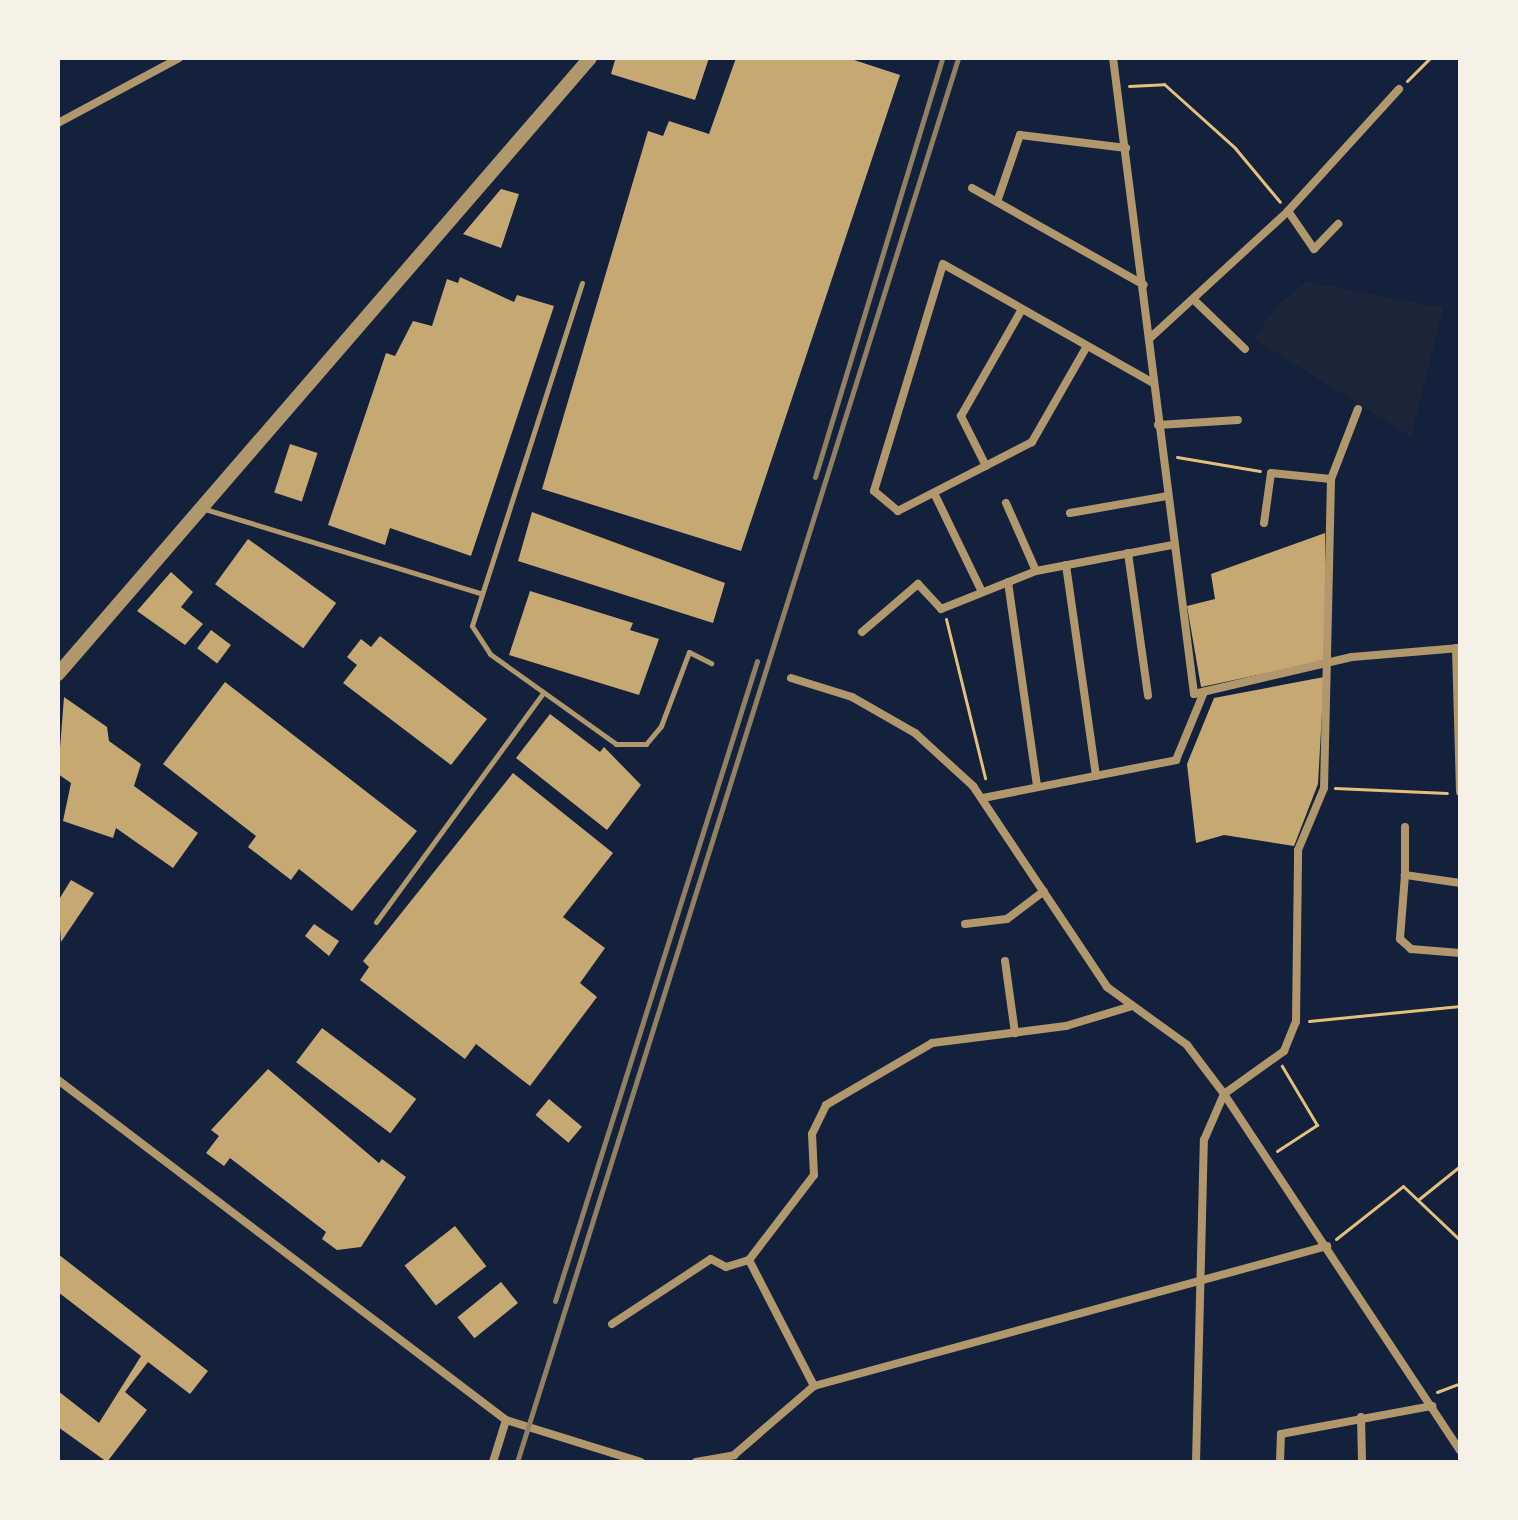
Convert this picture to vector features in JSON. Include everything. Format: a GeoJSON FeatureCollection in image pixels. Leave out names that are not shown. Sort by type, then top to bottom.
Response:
{"type":"FeatureCollection","features":[{"type":"Feature","properties":{"kind":"street"},"geometry":{"type":"LineString","coordinates":[[58,123],[179,58]]}},
{"type":"Feature","properties":{"kind":"street"},"geometry":{"type":"LineString","coordinates":[[1113,58],[1144,285],[1172,545],[1194,694],[1330,667],[1352,657],[1458,648],[1457,791]]}},
{"type":"Feature","properties":{"kind":"street"},"geometry":{"type":"LineString","coordinates":[[58,674],[587,60]]}},
{"type":"Feature","properties":{"kind":"street"},"geometry":{"type":"LineString","coordinates":[[1149,339],[1288,211],[1399,89]]}},
{"type":"Feature","properties":{"kind":"street"},"geometry":{"type":"LineString","coordinates":[[997,202],[1020,135],[1126,148]]}},
{"type":"Feature","properties":{"kind":"street"},"geometry":{"type":"LineString","coordinates":[[972,188],[1144,285]]}},
{"type":"Feature","properties":{"kind":"street"},"geometry":{"type":"LineString","coordinates":[[1288,211],[1314,249],[1338,224]]}},
{"type":"Feature","properties":{"kind":"street"},"geometry":{"type":"LineString","coordinates":[[1087,346],[1032,442],[898,511],[874,491],[943,264],[1153,383]]}},
{"type":"Feature","properties":{"kind":"street"},"geometry":{"type":"LineString","coordinates":[[1193,299],[1245,349]]}},
{"type":"Feature","properties":{"kind":"street"},"geometry":{"type":"LineString","coordinates":[[986,466],[961,416],[1022,309]]}},
{"type":"Feature","properties":{"kind":"street"},"geometry":{"type":"LineString","coordinates":[[1196,1462],[1195,1282],[1204,1140],[1224,1094],[1276,1056],[1296,1022],[1298,850],[1324,788],[1330,667],[1331,479],[1358,409]]}},
{"type":"Feature","properties":{"kind":"street"},"geometry":{"type":"LineString","coordinates":[[1158,425],[1238,420]]}},
{"type":"Feature","properties":{"kind":"street"},"geometry":{"type":"LineString","coordinates":[[1264,523],[1271,473],[1331,479]]}},
{"type":"Feature","properties":{"kind":"street"},"geometry":{"type":"LineString","coordinates":[[934,493],[982,592]]}},
{"type":"Feature","properties":{"kind":"street"},"geometry":{"type":"LineString","coordinates":[[1070,513],[1167,496]]}},
{"type":"Feature","properties":{"kind":"street"},"geometry":{"type":"LineString","coordinates":[[1006,503],[1036,571]]}},
{"type":"Feature","properties":{"kind":"street"},"geometry":{"type":"LineString","coordinates":[[862,632],[918,584],[941,609],[1036,571],[1172,545]]}},
{"type":"Feature","properties":{"kind":"street"},"geometry":{"type":"LineString","coordinates":[[1128,553],[1148,696]]}},
{"type":"Feature","properties":{"kind":"street"},"geometry":{"type":"LineString","coordinates":[[1066,565],[1096,776]]}},
{"type":"Feature","properties":{"kind":"street"},"geometry":{"type":"LineString","coordinates":[[1008,582],[1037,787]]}},
{"type":"Feature","properties":{"kind":"street"},"geometry":{"type":"LineString","coordinates":[[791,678],[852,697],[915,733],[986,797],[1107,987],[1129,1007],[1187,1045],[1224,1094],[1460,1451]]}},
{"type":"Feature","properties":{"kind":"street"},"geometry":{"type":"LineString","coordinates":[[986,797],[1176,760],[1204,692]]}},
{"type":"Feature","properties":{"kind":"street"},"geometry":{"type":"LineString","coordinates":[[1405,827],[1400,939],[1411,949],[1460,953]]}},
{"type":"Feature","properties":{"kind":"street"},"geometry":{"type":"LineString","coordinates":[[1405,875],[1460,883]]}},
{"type":"Feature","properties":{"kind":"street"},"geometry":{"type":"LineString","coordinates":[[965,924],[1007,919],[1044,891]]}},
{"type":"Feature","properties":{"kind":"street"},"geometry":{"type":"LineString","coordinates":[[1005,961],[1015,1033]]}},
{"type":"Feature","properties":{"kind":"street"},"geometry":{"type":"LineString","coordinates":[[612,1324],[711,1259],[726,1267],[749,1260],[814,1175],[812,1134],[826,1105],[932,1043],[1015,1033],[1129,1007]]}},
{"type":"Feature","properties":{"kind":"street"},"geometry":{"type":"LineString","coordinates":[[58,1080],[506,1420],[641,1462]]}},
{"type":"Feature","properties":{"kind":"street"},"geometry":{"type":"LineString","coordinates":[[696,1462],[734,1458],[814,1386],[1327,1246]]}},
{"type":"Feature","properties":{"kind":"street"},"geometry":{"type":"LineString","coordinates":[[749,1260],[814,1386]]}},
{"type":"Feature","properties":{"kind":"street"},"geometry":{"type":"LineString","coordinates":[[1280,1462],[1281,1434],[1432,1406]]}},
{"type":"Feature","properties":{"kind":"street"},"geometry":{"type":"LineString","coordinates":[[1361,1417],[1362,1462]]}},
{"type":"Feature","properties":{"kind":"street"},"geometry":{"type":"LineString","coordinates":[[493,1462],[506,1420]]}},
{"type":"Feature","properties":{"kind":"lane"},"geometry":{"type":"LineString","coordinates":[[582,283],[479,593],[472,626],[490,654],[616,744],[646,744],[661,726],[689,652],[711,663]]}},
{"type":"Feature","properties":{"kind":"lane"},"geometry":{"type":"LineString","coordinates":[[200,507],[479,593]]}},
{"type":"Feature","properties":{"kind":"lane"},"geometry":{"type":"LineString","coordinates":[[376,922],[542,694]]}},
{"type":"Feature","properties":{"kind":"path"},"geometry":{"type":"LineString","coordinates":[[1399,89],[1430,58]]}},
{"type":"Feature","properties":{"kind":"path"},"geometry":{"type":"LineString","coordinates":[[1117,86],[1164,84],[1235,148],[1288,211]]}},
{"type":"Feature","properties":{"kind":"path"},"geometry":{"type":"LineString","coordinates":[[1460,445],[1460,505]]}},
{"type":"Feature","properties":{"kind":"path"},"geometry":{"type":"LineString","coordinates":[[1162,454],[1271,473]]}},
{"type":"Feature","properties":{"kind":"path"},"geometry":{"type":"LineString","coordinates":[[941,609],[970,700],[986,797]]}},
{"type":"Feature","properties":{"kind":"path"},"geometry":{"type":"LineString","coordinates":[[1324,788],[1434,796],[1457,791]]}},
{"type":"Feature","properties":{"kind":"path"},"geometry":{"type":"LineString","coordinates":[[1296,1022],[1460,1006]]}},
{"type":"Feature","properties":{"kind":"path"},"geometry":{"type":"LineString","coordinates":[[1267,1157],[1317,1125],[1276,1056]]}},
{"type":"Feature","properties":{"kind":"path"},"geometry":{"type":"LineString","coordinates":[[1418,1200],[1460,1166]]}},
{"type":"Feature","properties":{"kind":"path"},"geometry":{"type":"LineString","coordinates":[[1327,1246],[1403,1186],[1460,1240]]}},
{"type":"Feature","properties":{"kind":"path"},"geometry":{"type":"LineString","coordinates":[[1426,1396],[1460,1383]]}},
{"type":"Feature","properties":{"kind":"shaded area"},"geometry":{"type":"Polygon","coordinates":[[[1307,282],[1443,308],[1411,436],[1254,339],[1277,305],[1307,282]]]}},
{"type":"Feature","properties":{"kind":"building"},"geometry":{"type":"Polygon","coordinates":[[[709,58],[695,100],[611,74],[615,60],[709,58]]]}},
{"type":"Feature","properties":{"kind":"building"},"geometry":{"type":"Polygon","coordinates":[[[736,58],[848,58],[900,75],[741,551],[542,489],[648,131],[663,136],[669,121],[709,134],[736,58]]]}},
{"type":"Feature","properties":{"kind":"building"},"geometry":{"type":"Polygon","coordinates":[[[501,189],[519,194],[501,248],[463,234],[501,189]]]}},
{"type":"Feature","properties":{"kind":"building"},"geometry":{"type":"Polygon","coordinates":[[[460,277],[514,302],[517,295],[554,306],[471,556],[390,528],[385,545],[328,525],[386,353],[395,356],[413,321],[432,326],[447,279],[458,283],[460,277]]]}},
{"type":"Feature","properties":{"kind":"building"},"geometry":{"type":"Polygon","coordinates":[[[290,444],[318,453],[302,501],[274,493],[290,444]]]}},
{"type":"Feature","properties":{"kind":"building"},"geometry":{"type":"Polygon","coordinates":[[[532,512],[725,583],[713,623],[518,561],[532,512]]]}},
{"type":"Feature","properties":{"kind":"building"},"geometry":{"type":"Polygon","coordinates":[[[1325,533],[1325,661],[1201,687],[1187,606],[1215,599],[1211,574],[1325,533]]]}},
{"type":"Feature","properties":{"kind":"building"},"geometry":{"type":"Polygon","coordinates":[[[248,539],[336,603],[303,648],[215,584],[248,539]]]}},
{"type":"Feature","properties":{"kind":"building"},"geometry":{"type":"Polygon","coordinates":[[[171,572],[193,592],[181,607],[203,624],[185,645],[137,611],[171,572]]]}},
{"type":"Feature","properties":{"kind":"building"},"geometry":{"type":"Polygon","coordinates":[[[530,591],[633,623],[630,630],[659,639],[639,695],[509,655],[530,591]]]}},
{"type":"Feature","properties":{"kind":"building"},"geometry":{"type":"Polygon","coordinates":[[[211,630],[231,645],[217,663],[197,648],[211,630]]]}},
{"type":"Feature","properties":{"kind":"building"},"geometry":{"type":"Polygon","coordinates":[[[380,636],[487,719],[451,765],[343,683],[357,665],[347,657],[361,639],[371,647],[380,636]]]}},
{"type":"Feature","properties":{"kind":"building"},"geometry":{"type":"Polygon","coordinates":[[[1324,677],[1318,784],[1294,846],[1224,835],[1196,843],[1187,764],[1214,698],[1324,677]]]}},
{"type":"Feature","properties":{"kind":"building"},"geometry":{"type":"Polygon","coordinates":[[[225,682],[417,831],[352,911],[299,869],[291,880],[248,847],[256,836],[163,764],[225,682]]]}},
{"type":"Feature","properties":{"kind":"building"},"geometry":{"type":"Polygon","coordinates":[[[64,697],[107,727],[109,741],[141,764],[134,786],[198,833],[173,868],[116,828],[113,838],[63,821],[71,783],[58,774],[64,697]]]}},
{"type":"Feature","properties":{"kind":"building"},"geometry":{"type":"Polygon","coordinates":[[[550,714],[600,752],[604,747],[641,785],[607,830],[516,758],[550,714]]]}},
{"type":"Feature","properties":{"kind":"building"},"geometry":{"type":"Polygon","coordinates":[[[513,773],[613,853],[563,917],[605,948],[580,983],[597,997],[530,1086],[476,1044],[465,1059],[360,980],[369,967],[363,961],[513,773]]]}},
{"type":"Feature","properties":{"kind":"building"},"geometry":{"type":"Polygon","coordinates":[[[71,880],[94,893],[61,942],[58,901],[71,880]]]}},
{"type":"Feature","properties":{"kind":"building"},"geometry":{"type":"Polygon","coordinates":[[[314,924],[339,941],[329,956],[305,936],[314,924]]]}},
{"type":"Feature","properties":{"kind":"building"},"geometry":{"type":"Polygon","coordinates":[[[322,1028],[416,1099],[390,1133],[296,1062],[322,1028]]]}},
{"type":"Feature","properties":{"kind":"building"},"geometry":{"type":"Polygon","coordinates":[[[268,1069],[379,1163],[382,1159],[406,1177],[361,1247],[337,1250],[322,1239],[326,1232],[230,1158],[224,1166],[206,1153],[219,1136],[211,1130],[268,1069]]]}},
{"type":"Feature","properties":{"kind":"building"},"geometry":{"type":"Polygon","coordinates":[[[549,1099],[582,1127],[568,1143],[536,1115],[549,1099]]]}},
{"type":"Feature","properties":{"kind":"building"},"geometry":{"type":"Polygon","coordinates":[[[455,1226],[486,1266],[436,1306],[405,1265],[455,1226]]]}},
{"type":"Feature","properties":{"kind":"building"},"geometry":{"type":"Polygon","coordinates":[[[58,1254],[208,1371],[190,1394],[148,1362],[125,1392],[147,1410],[107,1462],[58,1427],[58,1391],[99,1423],[141,1356],[58,1292],[58,1254]]]}},
{"type":"Feature","properties":{"kind":"building"},"geometry":{"type":"Polygon","coordinates":[[[501,1282],[518,1303],[474,1338],[457,1317],[501,1282]]]}},
{"type":"Feature","properties":{"kind":"railway"},"geometry":{"type":"LineString","coordinates":[[815,477],[942,58]]}},
{"type":"Feature","properties":{"kind":"railway"},"geometry":{"type":"LineString","coordinates":[[517,1462],[958,58]]}},
{"type":"Feature","properties":{"kind":"railway"},"geometry":{"type":"LineString","coordinates":[[555,1301],[757,661]]}}]}
